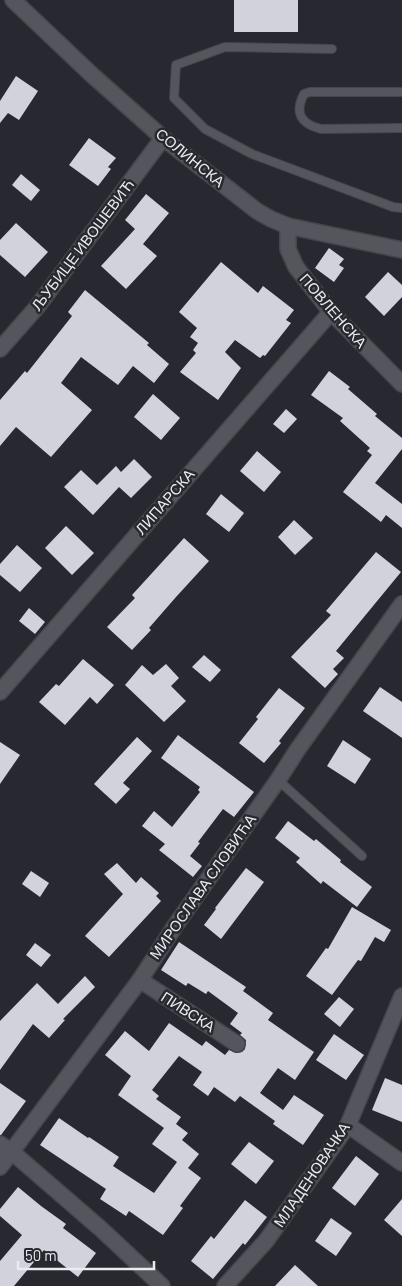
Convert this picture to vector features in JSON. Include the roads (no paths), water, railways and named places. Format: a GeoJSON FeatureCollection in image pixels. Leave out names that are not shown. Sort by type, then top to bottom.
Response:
{"type":"FeatureCollection","features":[{"type":"Feature","properties":{"kind":"street","name":"СОЛИНСКА"},"geometry":{"type":"LineString","coordinates":[[14,0],[91,74],[163,138],[257,211],[288,226],[402,250]]}},
{"type":"Feature","properties":{"kind":"street","name":"ЉУБИЦЕ ИВОШЕВИЋ"},"geometry":{"type":"LineString","coordinates":[[0,349],[37,307],[163,138]]}},
{"type":"Feature","properties":{"kind":"street","name":"ПОВЛЕНСКА"},"geometry":{"type":"LineString","coordinates":[[288,226],[288,249],[296,267],[331,312],[402,384]]}},
{"type":"Feature","properties":{"kind":"street","name":"ЛИПАРСКА"},"geometry":{"type":"LineString","coordinates":[[0,692],[331,312]]}},
{"type":"Feature","properties":{"kind":"street","name":"МИРОСЛАВА СЛОВИЋА"},"geometry":{"type":"LineString","coordinates":[[0,1167],[6,1148],[140,980],[175,926],[298,749],[402,604]]}},
{"type":"Feature","properties":{"kind":"street","name":"ПИВСКА"},"geometry":{"type":"LineString","coordinates":[[140,980],[237,1044]]}},
{"type":"Feature","properties":{"kind":"street","name":"МЛАДЕНОВАЧКА"},"geometry":{"type":"LineString","coordinates":[[225,1286],[266,1241],[348,1124],[402,996]]}},
{"type":"Feature","properties":{"kind":"street"},"geometry":{"type":"LineString","coordinates":[[348,1124],[402,1163]]}},
{"type":"Feature","properties":{"kind":"street"},"geometry":{"type":"LineString","coordinates":[[6,1148],[101,1229],[162,1286]]}},
{"type":"Feature","properties":{"kind":"lane"},"geometry":{"type":"LineString","coordinates":[[332,49],[225,46],[176,65],[174,98],[205,129],[252,154],[393,207],[402,208]]}},
{"type":"Feature","properties":{"kind":"lane"},"geometry":{"type":"LineString","coordinates":[[402,92],[310,92],[304,94],[300,102],[300,111],[303,121],[311,127],[320,129],[402,128]]}},
{"type":"Feature","properties":{"kind":"lane"},"geometry":{"type":"LineString","coordinates":[[278,780],[362,856]]}}]}
